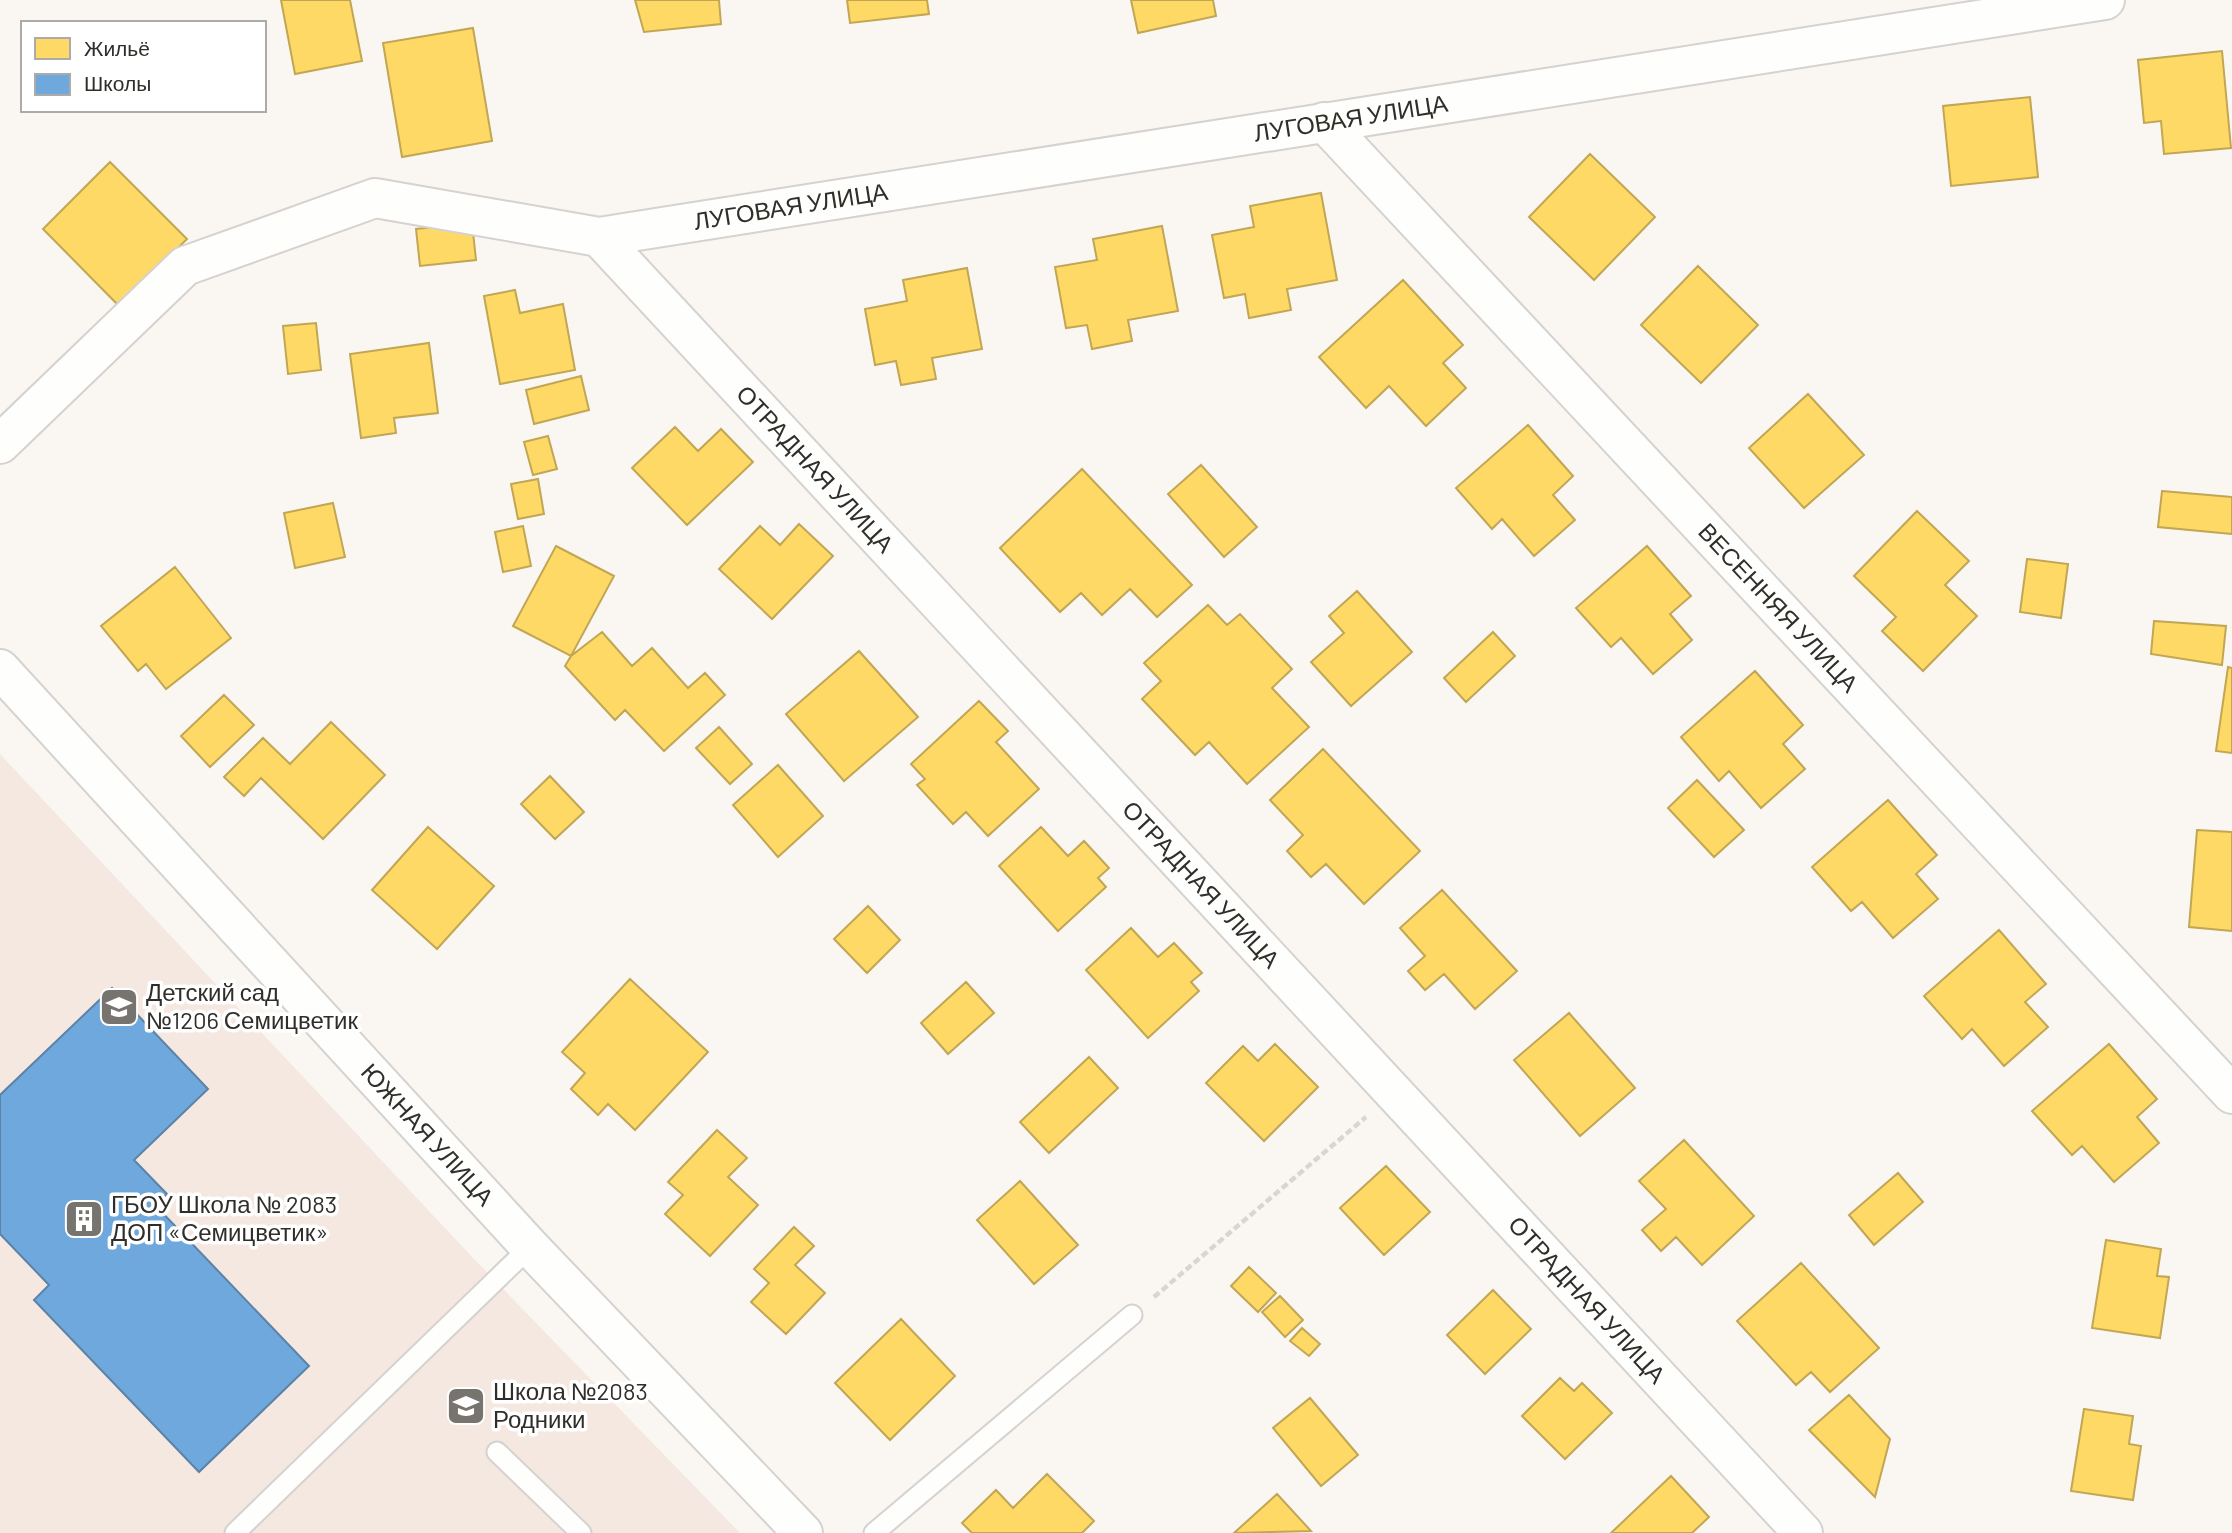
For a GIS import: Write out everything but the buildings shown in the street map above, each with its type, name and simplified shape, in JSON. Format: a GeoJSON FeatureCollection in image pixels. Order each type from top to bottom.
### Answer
{"type":"FeatureCollection","features":[{"type":"Feature","properties":{"kind":"street","name":"ЛУГОВАЯ УЛИЦА"},"geometry":{"type":"LineString","coordinates":[[0,444],[185,265],[375,198],[599,237],[2105,0]]}},
{"type":"Feature","properties":{"kind":"street","name":"ВЕСЕННЯЯ УЛИЦА"},"geometry":{"type":"LineString","coordinates":[[1324,122],[2232,1094]]}},
{"type":"Feature","properties":{"kind":"street","name":"ОТРАДНАЯ УЛИЦА"},"geometry":{"type":"LineString","coordinates":[[599,237],[1803,1533]]}},
{"type":"Feature","properties":{"kind":"street","name":"ЮЖНАЯ УЛИЦА"},"geometry":{"type":"LineString","coordinates":[[0,669],[530,1247],[803,1533]]}},
{"type":"Feature","properties":{"kind":"lane"},"geometry":{"type":"LineString","coordinates":[[235,1533],[530,1247]]}},
{"type":"Feature","properties":{"kind":"lane"},"geometry":{"type":"LineString","coordinates":[[874,1533],[1132,1315]]}},
{"type":"Feature","properties":{"kind":"lane"},"geometry":{"type":"LineString","coordinates":[[497,1452],[581,1533]]}},
{"type":"Feature","properties":{"kind":"path"},"geometry":{"type":"LineString","coordinates":[[1132,1315],[1394,1093]]}},
{"type":"Feature","properties":{"kind":"shaded area","name":"Детский сад №1206 Семицветик"},"geometry":{"type":"Polygon","coordinates":[[[0,754],[476,1261],[740,1533],[0,1533],[0,754]]]}},
{"type":"Feature","properties":{"kind":"place","name":"Детский сад №1206 Семицветик"},"geometry":{"type":"Point","coordinates":[119,1007]}},
{"type":"Feature","properties":{"kind":"place","name":"ГБОУ Школа № 2083 ДОП «Семицветик»"},"geometry":{"type":"Point","coordinates":[84,1219]}},
{"type":"Feature","properties":{"kind":"place","name":"Школа №2083 Родники"},"geometry":{"type":"Point","coordinates":[466,1406]}}]}
